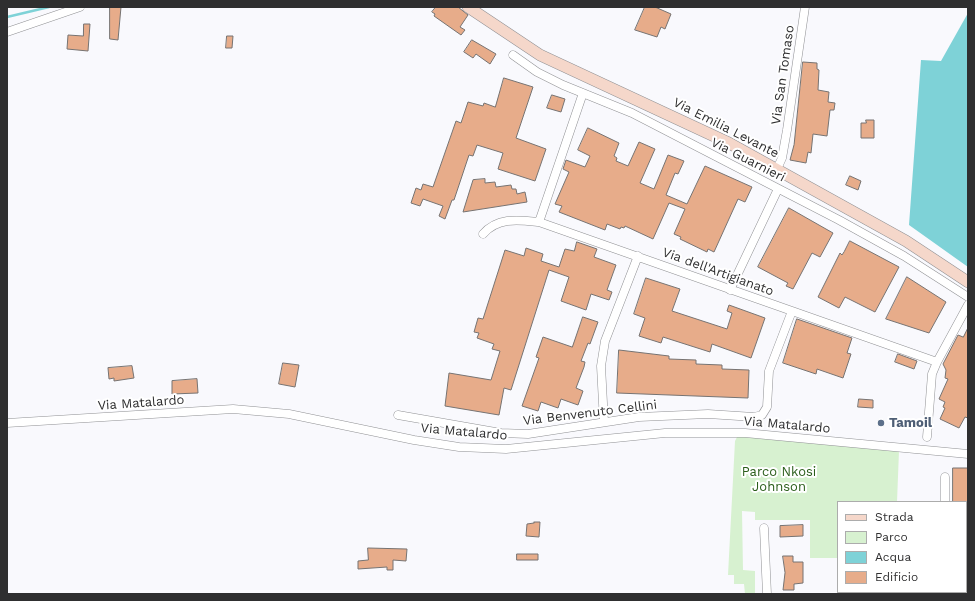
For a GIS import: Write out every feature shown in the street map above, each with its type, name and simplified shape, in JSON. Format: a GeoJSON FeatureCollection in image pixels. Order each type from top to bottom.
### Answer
{"type":"FeatureCollection","features":[{"type":"Feature","properties":{"kind":"main road","name":"Via Emilia Levante"},"geometry":{"type":"LineString","coordinates":[[468,7],[540,55],[729,143],[906,241],[968,282]]}},
{"type":"Feature","properties":{"kind":"street"},"geometry":{"type":"LineString","coordinates":[[7,32],[80,7]]}},
{"type":"Feature","properties":{"kind":"street","name":"Via San Tomaso"},"geometry":{"type":"LineString","coordinates":[[777,169],[782,158],[788,130],[805,7]]}},
{"type":"Feature","properties":{"kind":"street","name":"Via Guarnieri"},"geometry":{"type":"LineString","coordinates":[[513,55],[538,72],[583,93],[632,113],[839,220],[904,256],[968,296]]}},
{"type":"Feature","properties":{"kind":"street"},"geometry":{"type":"LineString","coordinates":[[539,222],[583,93]]}},
{"type":"Feature","properties":{"kind":"street"},"geometry":{"type":"LineString","coordinates":[[730,290],[778,189]]}},
{"type":"Feature","properties":{"kind":"street","name":"Via dell'Artigianato"},"geometry":{"type":"LineString","coordinates":[[483,234],[490,226],[511,220],[539,222],[937,362]]}},
{"type":"Feature","properties":{"kind":"street"},"geometry":{"type":"LineString","coordinates":[[604,422],[601,366],[605,341],[638,256]]}},
{"type":"Feature","properties":{"kind":"street"},"geometry":{"type":"LineString","coordinates":[[927,437],[932,374],[968,305]]}},
{"type":"Feature","properties":{"kind":"street","name":"Via Benvenuto Cellini"},"geometry":{"type":"LineString","coordinates":[[398,414],[501,434],[528,434],[639,417],[693,415],[754,417],[762,415],[767,407],[769,371],[792,311]]}},
{"type":"Feature","properties":{"kind":"street","name":"Via Matalardo"},"geometry":{"type":"LineString","coordinates":[[7,423],[233,410],[289,414],[414,440],[459,447],[506,449],[665,433],[745,433],[968,454]]}},
{"type":"Feature","properties":{"kind":"street"},"geometry":{"type":"LineString","coordinates":[[945,477],[945,501]]}},
{"type":"Feature","properties":{"kind":"street"},"geometry":{"type":"LineString","coordinates":[[764,528],[767,594]]}},
{"type":"Feature","properties":{"kind":"green space","name":"Parco Nkosi Johnson"},"geometry":{"type":"Polygon","coordinates":[[[738,435],[899,451],[897,501],[837,501],[837,558],[810,558],[810,520],[755,520],[755,512],[742,511],[743,570],[755,571],[755,594],[745,594],[744,584],[734,584],[734,575],[728,575],[735,441],[738,435]]]}},
{"type":"Feature","properties":{"kind":"water"},"geometry":{"type":"Polygon","coordinates":[[[968,13],[968,267],[909,225],[921,60],[941,61],[968,13]]]}},
{"type":"Feature","properties":{"kind":"building"},"geometry":{"type":"Polygon","coordinates":[[[110,7],[121,7],[118,40],[110,39],[110,7]]]}},
{"type":"Feature","properties":{"kind":"building"},"geometry":{"type":"Polygon","coordinates":[[[436,7],[458,7],[468,15],[460,27],[465,30],[461,35],[434,16],[435,14],[432,12],[436,7]]]}},
{"type":"Feature","properties":{"kind":"building"},"geometry":{"type":"Polygon","coordinates":[[[645,7],[655,7],[671,14],[665,29],[661,27],[657,37],[635,30],[645,7]]]}},
{"type":"Feature","properties":{"kind":"building"},"geometry":{"type":"Polygon","coordinates":[[[84,24],[90,24],[88,51],[67,49],[68,35],[83,36],[84,24]]]}},
{"type":"Feature","properties":{"kind":"building"},"geometry":{"type":"Polygon","coordinates":[[[227,36],[233,36],[232,48],[226,48],[227,36]]]}},
{"type":"Feature","properties":{"kind":"building"},"geometry":{"type":"Polygon","coordinates":[[[472,40],[496,54],[490,64],[476,54],[473,58],[464,52],[472,40]]]}},
{"type":"Feature","properties":{"kind":"building"},"geometry":{"type":"Polygon","coordinates":[[[803,62],[817,63],[817,69],[819,70],[818,90],[829,92],[828,102],[835,103],[834,110],[830,110],[827,136],[813,134],[811,153],[808,152],[806,163],[790,160],[794,145],[803,62]]]}},
{"type":"Feature","properties":{"kind":"building"},"geometry":{"type":"Polygon","coordinates":[[[504,78],[533,87],[516,138],[546,149],[535,181],[498,169],[503,153],[477,145],[473,156],[469,155],[454,200],[452,200],[445,219],[439,216],[443,206],[423,199],[420,206],[411,203],[416,188],[421,190],[423,184],[433,187],[456,121],[461,123],[468,102],[483,106],[484,103],[495,107],[504,78]]]}},
{"type":"Feature","properties":{"kind":"building"},"geometry":{"type":"Polygon","coordinates":[[[552,95],[565,99],[561,112],[547,108],[552,95]]]}},
{"type":"Feature","properties":{"kind":"building"},"geometry":{"type":"Polygon","coordinates":[[[866,120],[874,120],[874,138],[861,138],[861,123],[866,123],[866,120]]]}},
{"type":"Feature","properties":{"kind":"building"},"geometry":{"type":"Polygon","coordinates":[[[588,128],[619,143],[614,156],[617,158],[616,161],[628,166],[639,142],[655,149],[640,183],[654,189],[668,155],[684,161],[678,174],[675,173],[666,195],[687,204],[705,166],[752,187],[745,202],[738,199],[714,252],[708,249],[707,252],[680,239],[681,237],[674,234],[685,209],[669,203],[653,239],[625,226],[624,228],[621,227],[620,229],[607,224],[605,230],[559,212],[562,206],[555,204],[569,172],[563,169],[566,160],[585,167],[590,156],[578,150],[588,128]]]}},
{"type":"Feature","properties":{"kind":"building"},"geometry":{"type":"Polygon","coordinates":[[[850,176],[861,181],[858,190],[846,185],[850,176]]]}},
{"type":"Feature","properties":{"kind":"building"},"geometry":{"type":"Polygon","coordinates":[[[485,179],[485,183],[495,182],[496,187],[511,185],[512,189],[516,189],[517,194],[525,192],[527,202],[463,212],[473,180],[485,179]]]}},
{"type":"Feature","properties":{"kind":"building"},"geometry":{"type":"Polygon","coordinates":[[[789,208],[833,233],[820,257],[812,253],[793,289],[786,286],[788,283],[758,267],[789,208]]]}},
{"type":"Feature","properties":{"kind":"building"},"geometry":{"type":"Polygon","coordinates":[[[850,241],[899,267],[875,312],[845,297],[839,308],[818,297],[840,253],[842,255],[850,241]]]}},
{"type":"Feature","properties":{"kind":"building"},"geometry":{"type":"Polygon","coordinates":[[[577,242],[597,249],[594,257],[616,265],[607,290],[612,292],[609,300],[591,294],[586,310],[561,301],[569,277],[549,270],[511,390],[504,388],[499,415],[445,406],[449,373],[491,380],[500,351],[492,349],[494,344],[477,338],[479,333],[474,332],[478,318],[483,319],[505,250],[524,256],[526,248],[543,254],[541,261],[559,267],[565,249],[574,251],[577,242]]]}},
{"type":"Feature","properties":{"kind":"building"},"geometry":{"type":"Polygon","coordinates":[[[907,277],[946,302],[929,333],[886,319],[907,277]]]}},
{"type":"Feature","properties":{"kind":"building"},"geometry":{"type":"Polygon","coordinates":[[[646,278],[680,289],[672,311],[727,329],[732,313],[727,311],[729,305],[765,318],[751,358],[712,344],[710,352],[663,337],[661,343],[639,336],[645,318],[634,314],[646,278]]]}},
{"type":"Feature","properties":{"kind":"building"},"geometry":{"type":"Polygon","coordinates":[[[583,317],[598,322],[590,344],[588,343],[581,361],[585,362],[576,388],[583,391],[578,405],[561,399],[558,408],[541,402],[538,411],[522,406],[539,358],[536,357],[543,337],[572,347],[583,317]]]}},
{"type":"Feature","properties":{"kind":"building"},"geometry":{"type":"Polygon","coordinates":[[[797,319],[852,338],[847,353],[851,354],[843,378],[817,369],[816,374],[783,363],[797,319]]]}},
{"type":"Feature","properties":{"kind":"building"},"geometry":{"type":"Polygon","coordinates":[[[968,328],[968,418],[965,417],[959,428],[940,419],[945,408],[943,407],[945,402],[939,399],[948,379],[945,378],[946,370],[943,364],[958,335],[963,337],[968,328]]]}},
{"type":"Feature","properties":{"kind":"building"},"geometry":{"type":"Polygon","coordinates":[[[619,350],[669,356],[669,359],[696,360],[696,364],[722,365],[722,369],[749,370],[748,398],[617,393],[619,350]]]}},
{"type":"Feature","properties":{"kind":"building"},"geometry":{"type":"Polygon","coordinates":[[[898,354],[917,361],[914,369],[895,362],[898,354]]]}},
{"type":"Feature","properties":{"kind":"building"},"geometry":{"type":"Polygon","coordinates":[[[283,363],[299,365],[295,387],[279,384],[283,363]]]}},
{"type":"Feature","properties":{"kind":"building"},"geometry":{"type":"Polygon","coordinates":[[[132,366],[134,378],[114,381],[114,378],[109,379],[108,368],[132,366]]]}},
{"type":"Feature","properties":{"kind":"building"},"geometry":{"type":"Polygon","coordinates":[[[197,379],[198,393],[172,394],[172,381],[197,379]]]}},
{"type":"Feature","properties":{"kind":"building"},"geometry":{"type":"Polygon","coordinates":[[[859,399],[873,400],[873,408],[858,407],[859,399]]]}},
{"type":"Feature","properties":{"kind":"building"},"geometry":{"type":"Polygon","coordinates":[[[953,468],[968,468],[968,502],[953,501],[953,468]]]}},
{"type":"Feature","properties":{"kind":"building"},"geometry":{"type":"Polygon","coordinates":[[[540,522],[539,537],[526,536],[527,524],[540,522]]]}},
{"type":"Feature","properties":{"kind":"building"},"geometry":{"type":"Polygon","coordinates":[[[803,525],[803,536],[780,537],[780,526],[803,525]]]}},
{"type":"Feature","properties":{"kind":"building"},"geometry":{"type":"Polygon","coordinates":[[[368,548],[407,549],[406,561],[393,560],[393,570],[387,570],[387,567],[358,569],[358,561],[368,560],[368,548]]]}},
{"type":"Feature","properties":{"kind":"building"},"geometry":{"type":"Polygon","coordinates":[[[517,554],[538,554],[538,560],[517,560],[517,554]]]}},
{"type":"Feature","properties":{"kind":"building"},"geometry":{"type":"Polygon","coordinates":[[[783,556],[793,556],[793,562],[803,562],[803,583],[794,584],[794,590],[783,590],[785,573],[783,556]]]}},
{"type":"Feature","properties":{"kind":"waterway"},"geometry":{"type":"LineString","coordinates":[[7,17],[49,7]]}},
{"type":"Feature","properties":{"kind":"place","name":"Tamoil"},"geometry":{"type":"Point","coordinates":[881,423]}}]}
